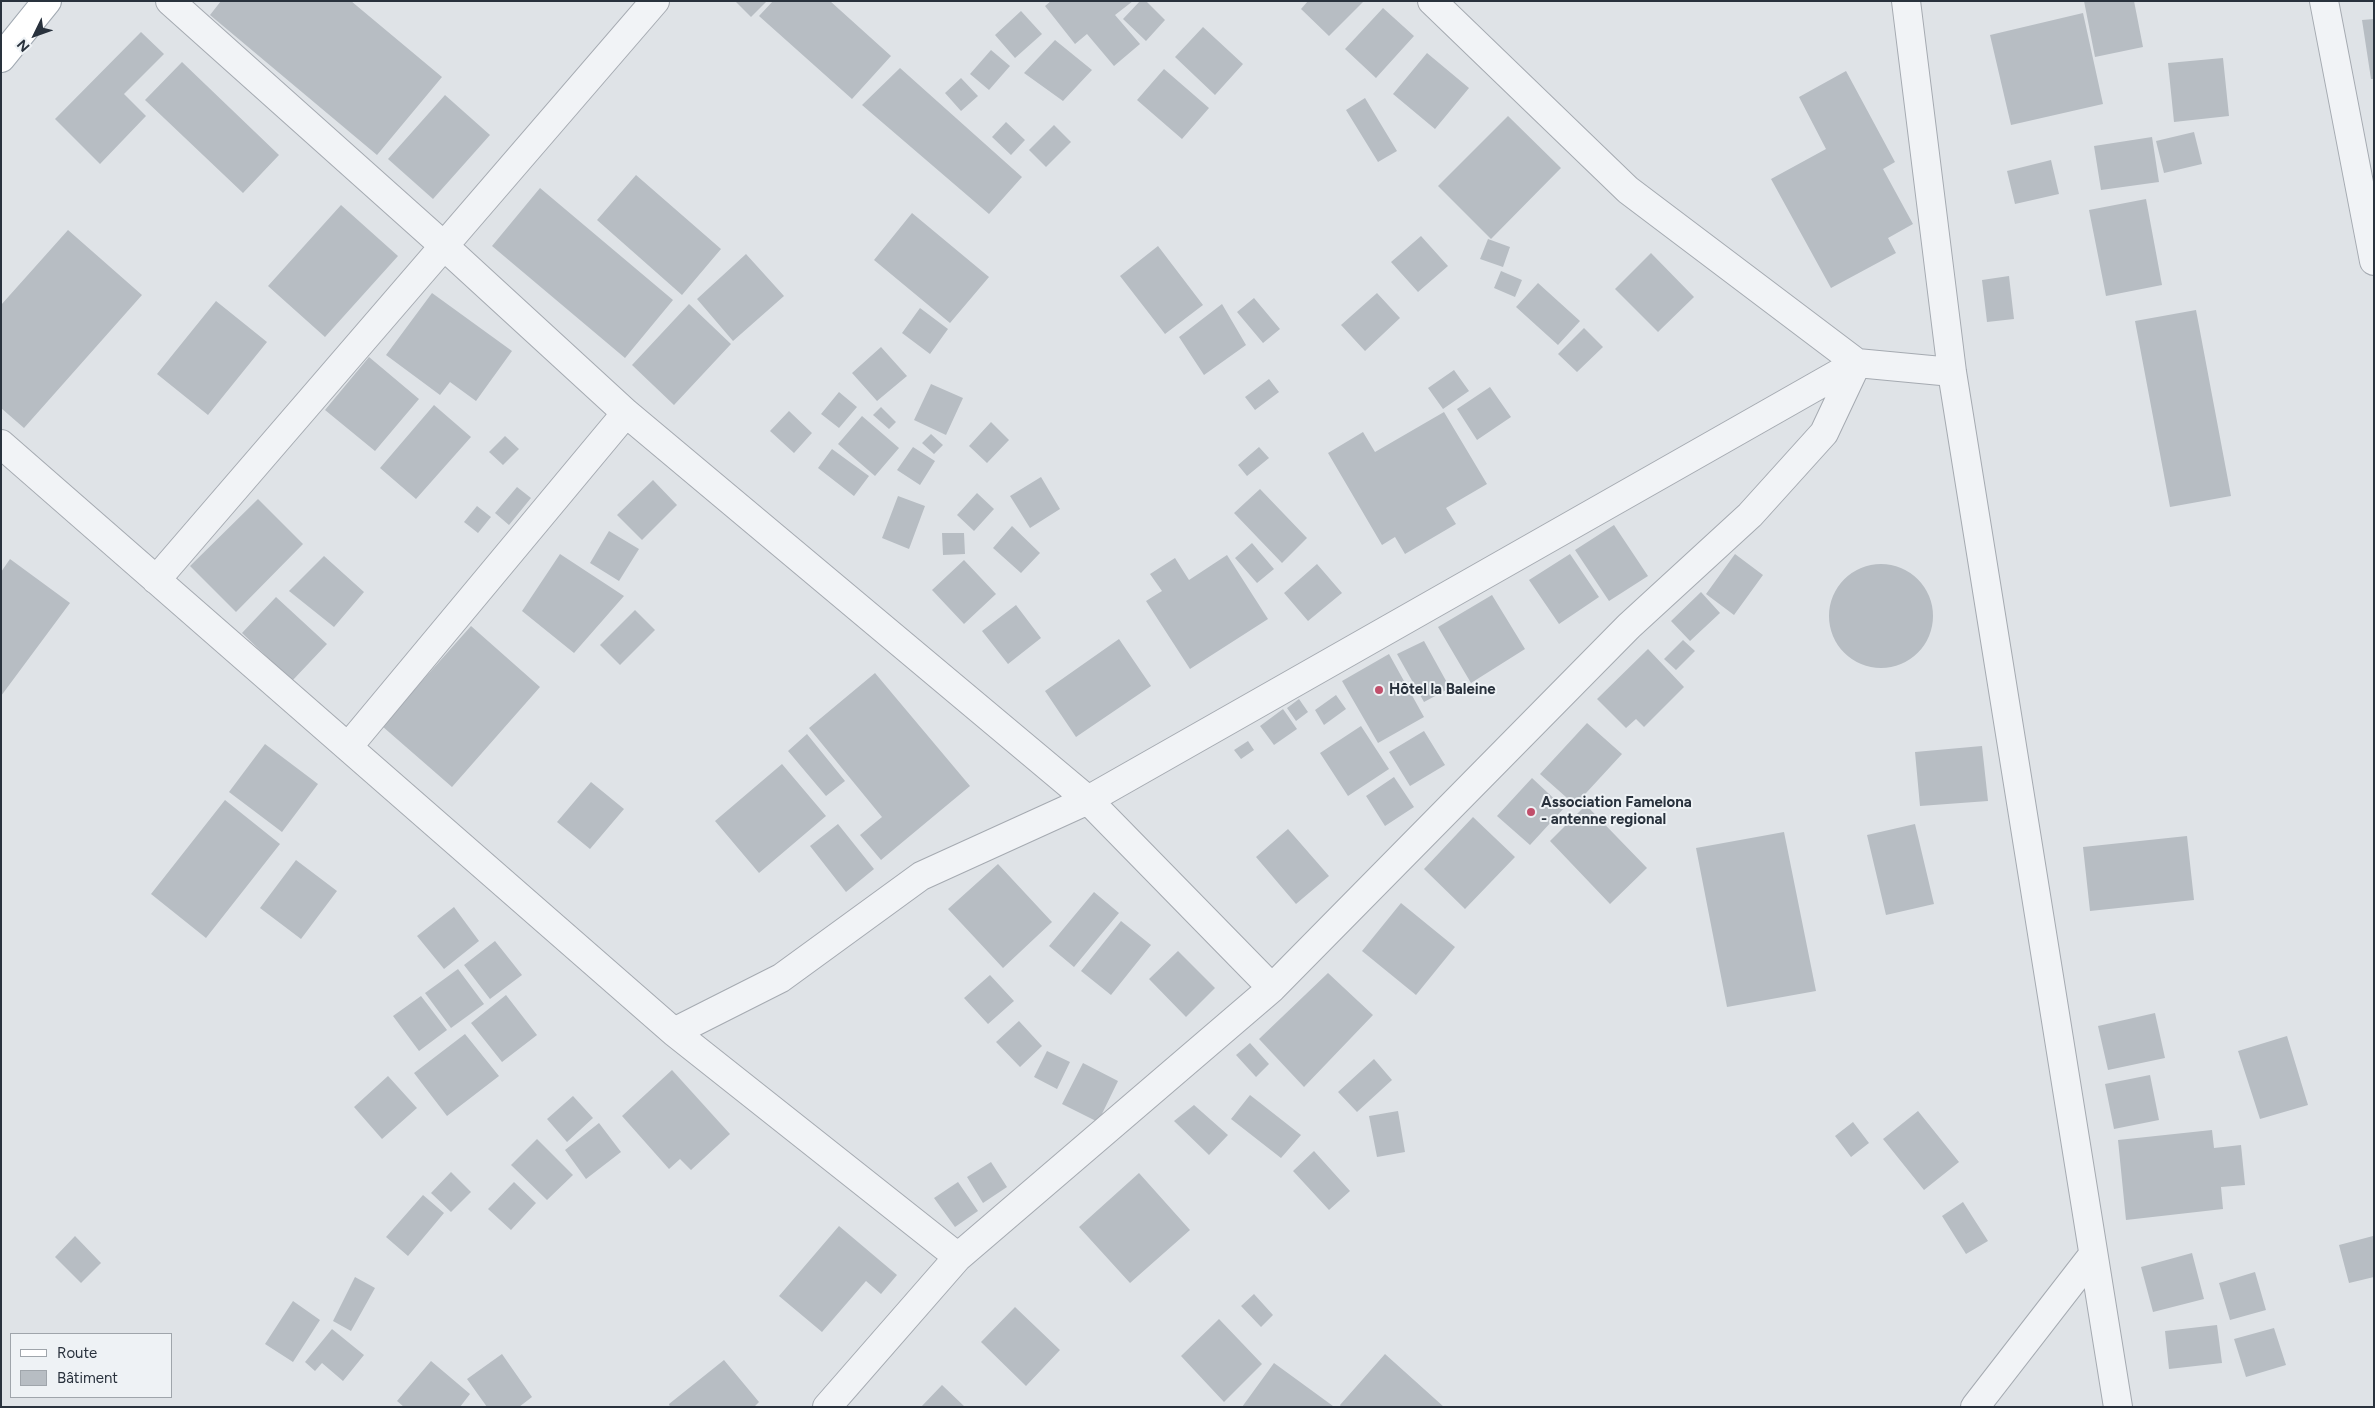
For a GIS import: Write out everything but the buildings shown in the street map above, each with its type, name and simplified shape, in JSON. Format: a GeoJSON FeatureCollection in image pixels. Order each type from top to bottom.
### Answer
{"type":"FeatureCollection","features":[{"type":"Feature","properties":{"kind":"main road"},"geometry":{"type":"LineString","coordinates":[[1,58],[47,1]]}},
{"type":"Feature","properties":{"kind":"street"},"geometry":{"type":"LineString","coordinates":[[170,1],[444,246],[626,413],[1088,800],[1272,988]]}},
{"type":"Feature","properties":{"kind":"street"},"geometry":{"type":"LineString","coordinates":[[156,580],[656,1]]}},
{"type":"Feature","properties":{"kind":"street"},"geometry":{"type":"LineString","coordinates":[[1432,1],[1628,190],[1857,362],[1952,372]]}},
{"type":"Feature","properties":{"kind":"street"},"geometry":{"type":"LineString","coordinates":[[1906,1],[1952,372],[2092,1256],[2118,1407]]}},
{"type":"Feature","properties":{"kind":"street"},"geometry":{"type":"LineString","coordinates":[[2324,1],[2374,261]]}},
{"type":"Feature","properties":{"kind":"street"},"geometry":{"type":"LineString","coordinates":[[674,1032],[781,978],[921,876],[1088,800],[1857,362]]}},
{"type":"Feature","properties":{"kind":"street"},"geometry":{"type":"LineString","coordinates":[[827,1407],[958,1257],[1272,988],[1629,626],[1750,515],[1824,433],[1857,362]]}},
{"type":"Feature","properties":{"kind":"street"},"geometry":{"type":"LineString","coordinates":[[348,747],[626,413]]}},
{"type":"Feature","properties":{"kind":"street"},"geometry":{"type":"LineString","coordinates":[[1,444],[674,1032],[958,1257]]}},
{"type":"Feature","properties":{"kind":"street"},"geometry":{"type":"LineString","coordinates":[[1975,1407],[2092,1256]]}},
{"type":"Feature","properties":{"kind":"place","name":"Hôtel la Baleine"},"geometry":{"type":"Point","coordinates":[1379,690]}},
{"type":"Feature","properties":{"kind":"place","name":"Association Famelona - antenne regional"},"geometry":{"type":"Point","coordinates":[1531,812]}}]}
